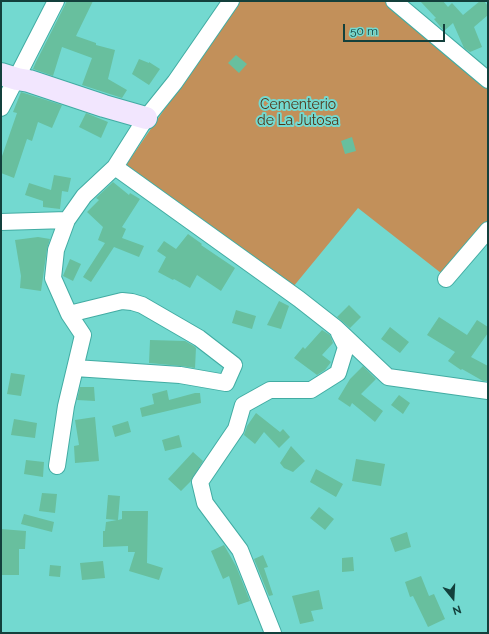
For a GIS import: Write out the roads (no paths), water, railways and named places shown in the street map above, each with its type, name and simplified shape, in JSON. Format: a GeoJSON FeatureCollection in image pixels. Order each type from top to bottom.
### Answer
{"type":"FeatureCollection","features":[{"type":"Feature","properties":{"kind":"street"},"geometry":{"type":"LineString","coordinates":[[1,108],[9,77],[56,1]]}},
{"type":"Feature","properties":{"kind":"street"},"geometry":{"type":"LineString","coordinates":[[57,466],[66,406],[83,335],[69,314],[53,278],[56,250],[67,220],[84,196],[115,166],[146,118],[175,82],[230,1]]}},
{"type":"Feature","properties":{"kind":"street"},"geometry":{"type":"LineString","coordinates":[[394,1],[488,80]]}},
{"type":"Feature","properties":{"kind":"street"},"geometry":{"type":"LineString","coordinates":[[9,77],[29,81],[104,106],[146,118]]}},
{"type":"Feature","properties":{"kind":"street"},"geometry":{"type":"LineString","coordinates":[[115,166],[299,299],[336,328],[388,377],[488,391]]}},
{"type":"Feature","properties":{"kind":"street"},"geometry":{"type":"LineString","coordinates":[[1,222],[67,220]]}},
{"type":"Feature","properties":{"kind":"street"},"geometry":{"type":"LineString","coordinates":[[446,279],[488,230]]}},
{"type":"Feature","properties":{"kind":"street"},"geometry":{"type":"LineString","coordinates":[[69,314],[122,301],[142,305],[199,338],[234,365],[226,383],[180,375],[75,368]]}},
{"type":"Feature","properties":{"kind":"street"},"geometry":{"type":"LineString","coordinates":[[273,633],[240,550],[205,503],[200,482],[236,428],[243,405],[270,390],[311,390],[338,373],[346,347],[336,328]]}},
{"type":"Feature","properties":{"kind":"park label","name":"Cementerio de La Jutosa"},"geometry":{"type":"Point","coordinates":[298,114]}}]}
